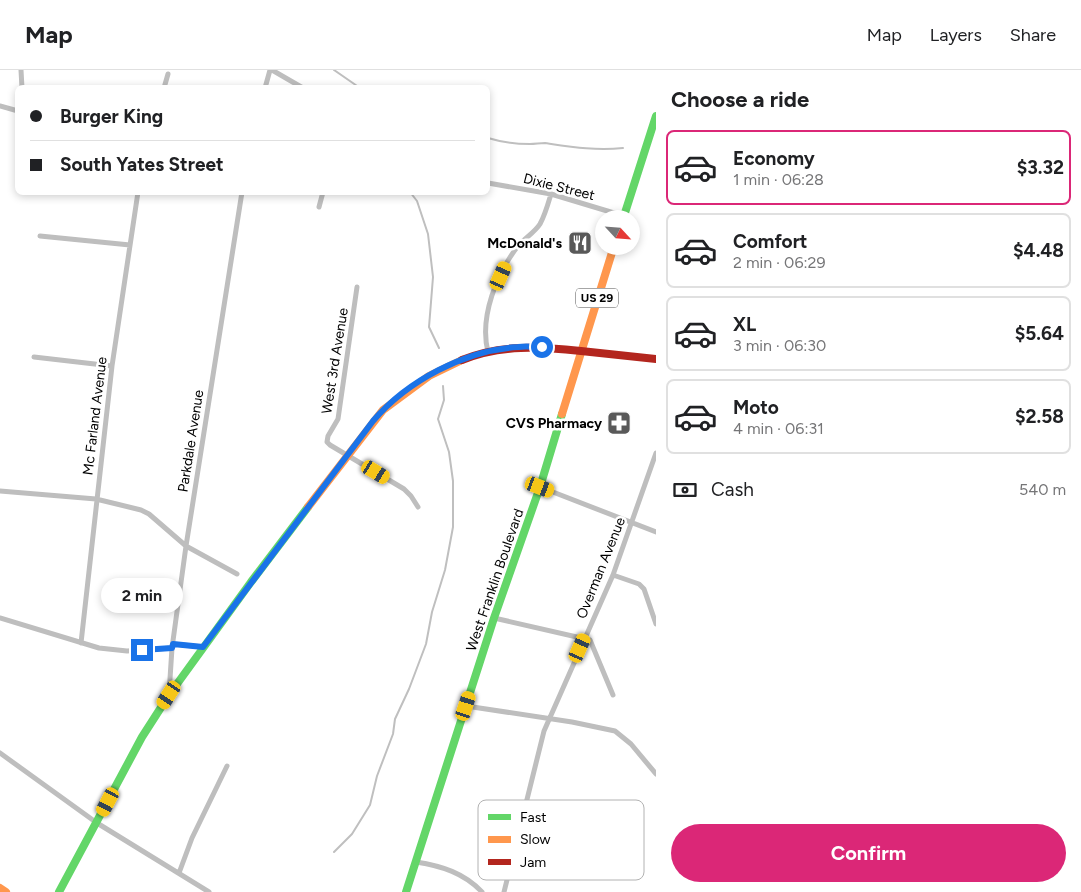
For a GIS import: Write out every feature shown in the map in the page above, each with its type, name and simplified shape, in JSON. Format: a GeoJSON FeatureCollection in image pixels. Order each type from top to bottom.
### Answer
{"type":"FeatureCollection","features":[{"type":"Feature","properties":{"kind":"main road"},"geometry":{"type":"LineString","coordinates":[[627,210],[654,128],[656,116]]}},
{"type":"Feature","properties":{"kind":"main road","name":"West Franklin Boulevard"},"geometry":{"type":"LineString","coordinates":[[406,892],[494,618],[540,487],[611,255]]}},
{"type":"Feature","properties":{"kind":"main road"},"geometry":{"type":"LineString","coordinates":[[60,892],[142,737],[169,695],[347,455],[383,410],[419,381],[450,365],[488,352],[518,347],[656,359]]}},
{"type":"Feature","properties":{"kind":"main road"},"geometry":{"type":"LineString","coordinates":[[0,888],[6,892]]}},
{"type":"Feature","properties":{"kind":"street"},"geometry":{"type":"LineString","coordinates":[[21,70],[22,85]]}},
{"type":"Feature","properties":{"kind":"street"},"geometry":{"type":"LineString","coordinates":[[266,85],[271,70],[298,85]]}},
{"type":"Feature","properties":{"kind":"street"},"geometry":{"type":"LineString","coordinates":[[165,85],[168,74]]}},
{"type":"Feature","properties":{"kind":"street"},"geometry":{"type":"LineString","coordinates":[[0,106],[15,110]]}},
{"type":"Feature","properties":{"kind":"street","name":"Dixie Street"},"geometry":{"type":"LineString","coordinates":[[490,183],[551,194],[600,210]]}},
{"type":"Feature","properties":{"kind":"street"},"geometry":{"type":"LineString","coordinates":[[488,352],[485,341],[487,312],[494,291],[510,257],[539,225],[551,194]]}},
{"type":"Feature","properties":{"kind":"street","name":"Mc Farland Avenue"},"geometry":{"type":"LineString","coordinates":[[81,643],[112,366],[138,195]]}},
{"type":"Feature","properties":{"kind":"street","name":"Parkdale Avenue"},"geometry":{"type":"LineString","coordinates":[[169,695],[172,646],[186,546],[242,195]]}},
{"type":"Feature","properties":{"kind":"street"},"geometry":{"type":"LineString","coordinates":[[319,207],[322,195]]}},
{"type":"Feature","properties":{"kind":"street"},"geometry":{"type":"LineString","coordinates":[[40,236],[130,245]]}},
{"type":"Feature","properties":{"kind":"street","name":"West 3rd Avenue"},"geometry":{"type":"LineString","coordinates":[[347,455],[330,445],[327,439],[338,419],[357,287]]}},
{"type":"Feature","properties":{"kind":"street"},"geometry":{"type":"LineString","coordinates":[[34,357],[112,366]]}},
{"type":"Feature","properties":{"kind":"street","name":"Overman Avenue"},"geometry":{"type":"LineString","coordinates":[[527,800],[549,718],[613,575],[656,453]]}},
{"type":"Feature","properties":{"kind":"street"},"geometry":{"type":"LineString","coordinates":[[347,455],[404,489],[418,507]]}},
{"type":"Feature","properties":{"kind":"street"},"geometry":{"type":"LineString","coordinates":[[540,487],[656,532]]}},
{"type":"Feature","properties":{"kind":"street"},"geometry":{"type":"LineString","coordinates":[[0,491],[96,499],[141,510],[149,514],[186,546],[237,574]]}},
{"type":"Feature","properties":{"kind":"street"},"geometry":{"type":"LineString","coordinates":[[613,575],[639,584],[644,589],[656,624]]}},
{"type":"Feature","properties":{"kind":"street"},"geometry":{"type":"LineString","coordinates":[[0,618],[81,643],[115,651],[172,646],[203,647]]}},
{"type":"Feature","properties":{"kind":"street"},"geometry":{"type":"LineString","coordinates":[[494,618],[584,637],[590,640],[613,694]]}},
{"type":"Feature","properties":{"kind":"street"},"geometry":{"type":"LineString","coordinates":[[466,706],[549,718],[615,731],[631,744],[656,774]]}},
{"type":"Feature","properties":{"kind":"street"},"geometry":{"type":"LineString","coordinates":[[0,752],[97,823],[209,892]]}},
{"type":"Feature","properties":{"kind":"street"},"geometry":{"type":"LineString","coordinates":[[179,873],[192,838],[227,766]]}},
{"type":"Feature","properties":{"kind":"street"},"geometry":{"type":"LineString","coordinates":[[416,862],[433,864],[462,875],[482,892]]}},
{"type":"Feature","properties":{"kind":"waterway"},"geometry":{"type":"LineString","coordinates":[[334,70],[356,85]]}},
{"type":"Feature","properties":{"kind":"waterway"},"geometry":{"type":"LineString","coordinates":[[490,139],[519,144],[545,143],[594,149],[623,148]]}},
{"type":"Feature","properties":{"kind":"waterway"},"geometry":{"type":"LineString","coordinates":[[412,195],[417,201],[428,234],[433,277],[429,327],[439,348]]}},
{"type":"Feature","properties":{"kind":"waterway"},"geometry":{"type":"LineString","coordinates":[[334,852],[352,834],[370,805],[377,776],[393,734],[395,719],[426,644],[432,612],[445,570],[453,527],[453,481],[449,452],[438,419],[444,400],[443,386]]}},
{"type":"Feature","properties":{"kind":"traffic: fast"},"geometry":{"type":"LineString","coordinates":[[626,210],[656,116]]}},
{"type":"Feature","properties":{"kind":"traffic: fast"},"geometry":{"type":"LineString","coordinates":[[406,892],[494,618],[540,487],[562,414]]}},
{"type":"Feature","properties":{"kind":"traffic: fast"},"geometry":{"type":"LineString","coordinates":[[59,892],[142,737],[169,695],[308,507]]}},
{"type":"Feature","properties":{"kind":"traffic: slow"},"geometry":{"type":"LineString","coordinates":[[562,414],[611,255]]}},
{"type":"Feature","properties":{"kind":"traffic: slow"},"geometry":{"type":"LineString","coordinates":[[308,507],[383,410],[429,376],[462,360]]}},
{"type":"Feature","properties":{"kind":"traffic: slow"},"geometry":{"type":"LineString","coordinates":[[0,888],[6,892]]}},
{"type":"Feature","properties":{"kind":"traffic: jam"},"geometry":{"type":"LineString","coordinates":[[462,360],[491,351],[506,349],[551,348],[581,351]]}},
{"type":"Feature","properties":{"kind":"traffic: jam"},"geometry":{"type":"LineString","coordinates":[[581,351],[656,359]]}},
{"type":"Feature","properties":{"kind":"place","name":"McDonald's"},"geometry":{"type":"Point","coordinates":[580,243]}},
{"type":"Feature","properties":{"kind":"place","name":"CVS Pharmacy"},"geometry":{"type":"Point","coordinates":[619,423]}},
{"type":"Feature","properties":{"kind":"route"},"geometry":{"type":"LineString","coordinates":[[142,650],[172,648],[173,644],[203,647],[373,421],[404,392],[419,381],[450,365],[488,352],[518,347],[542,347]]}}]}
